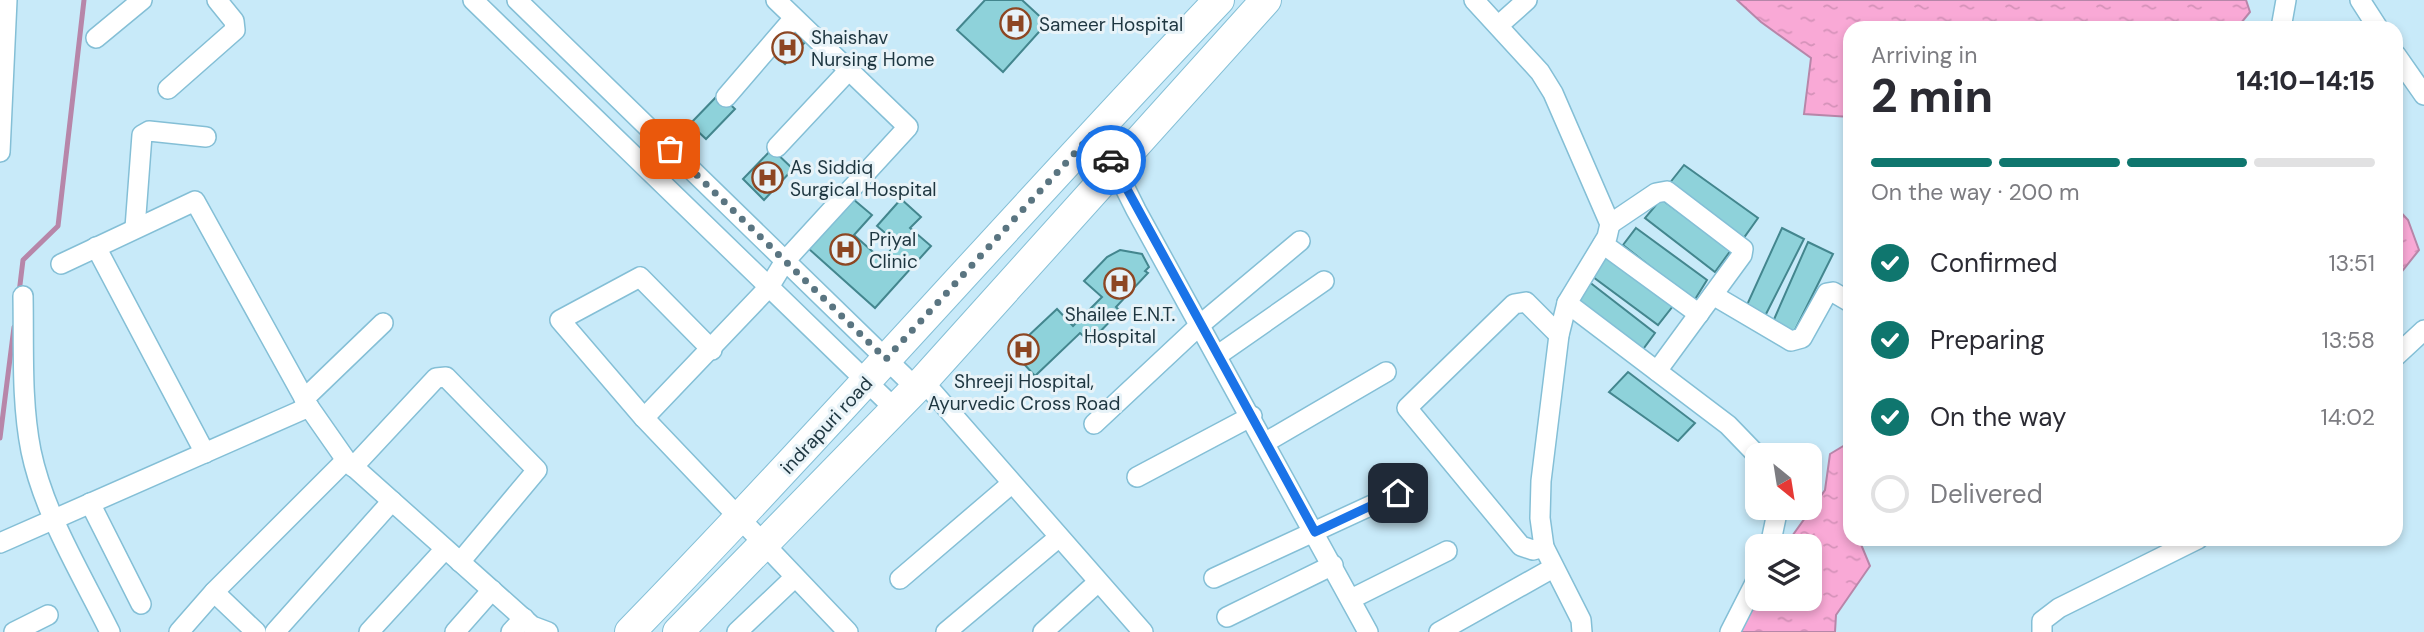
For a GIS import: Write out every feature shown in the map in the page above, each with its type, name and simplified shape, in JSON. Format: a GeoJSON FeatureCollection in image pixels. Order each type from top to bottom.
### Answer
{"type":"FeatureCollection","features":[{"type":"Feature","properties":{"kind":"main road","name":"indrapuri road"},"geometry":{"type":"LineString","coordinates":[[630,632],[740,519],[1096,130],[1219,0]]}},
{"type":"Feature","properties":{"kind":"main road","name":"indrapuri road"},"geometry":{"type":"LineString","coordinates":[[678,632],[920,385],[1266,0]]}},
{"type":"Feature","properties":{"kind":"street"},"geometry":{"type":"LineString","coordinates":[[0,152],[7,0]]}},
{"type":"Feature","properties":{"kind":"street"},"geometry":{"type":"LineString","coordinates":[[96,38],[142,0]]}},
{"type":"Feature","properties":{"kind":"street"},"geometry":{"type":"LineString","coordinates":[[168,89],[235,30],[234,21],[217,0]]}},
{"type":"Feature","properties":{"kind":"street"},"geometry":{"type":"LineString","coordinates":[[473,0],[895,409]]}},
{"type":"Feature","properties":{"kind":"street"},"geometry":{"type":"LineString","coordinates":[[517,0],[886,359],[920,385],[1143,632]]}},
{"type":"Feature","properties":{"kind":"street"},"geometry":{"type":"LineString","coordinates":[[644,418],[712,350],[769,287],[785,261],[908,127],[776,0]]}},
{"type":"Feature","properties":{"kind":"street"},"geometry":{"type":"LineString","coordinates":[[1474,0],[1528,56],[1553,93],[1610,224]]}},
{"type":"Feature","properties":{"kind":"street"},"geometry":{"type":"LineString","coordinates":[[1499,25],[1527,0]]}},
{"type":"Feature","properties":{"kind":"street"},"geometry":{"type":"LineString","coordinates":[[2282,21],[2286,0]]}},
{"type":"Feature","properties":{"kind":"street"},"geometry":{"type":"LineString","coordinates":[[2360,0],[2374,21]]}},
{"type":"Feature","properties":{"kind":"street"},"geometry":{"type":"LineString","coordinates":[[726,97],[794,18]]}},
{"type":"Feature","properties":{"kind":"street"},"geometry":{"type":"LineString","coordinates":[[2403,65],[2424,95]]}},
{"type":"Feature","properties":{"kind":"street"},"geometry":{"type":"LineString","coordinates":[[777,147],[849,71]]}},
{"type":"Feature","properties":{"kind":"street"},"geometry":{"type":"LineString","coordinates":[[1096,130],[1333,565],[1361,629]]}},
{"type":"Feature","properties":{"kind":"street"},"geometry":{"type":"LineString","coordinates":[[135,228],[142,135],[149,131],[206,137]]}},
{"type":"Feature","properties":{"kind":"street"},"geometry":{"type":"LineString","coordinates":[[1583,632],[1581,620],[1544,547],[1539,518],[1559,335],[1567,303],[1603,244],[1610,224],[1656,193],[1667,191],[1743,249],[1742,255],[1657,371]]}},
{"type":"Feature","properties":{"kind":"street"},"geometry":{"type":"LineString","coordinates":[[61,264],[191,201],[198,203],[306,403],[349,464],[492,590],[517,625],[532,626],[548,632]]}},
{"type":"Feature","properties":{"kind":"street"},"geometry":{"type":"LineString","coordinates":[[1094,424],[1201,324],[1300,241]]}},
{"type":"Feature","properties":{"kind":"street"},"geometry":{"type":"LineString","coordinates":[[1603,244],[1699,314]]}},
{"type":"Feature","properties":{"kind":"street"},"geometry":{"type":"LineString","coordinates":[[96,247],[205,453]]}},
{"type":"Feature","properties":{"kind":"street"},"geometry":{"type":"LineString","coordinates":[[712,350],[640,277],[562,317],[561,324],[644,418],[848,632]]}},
{"type":"Feature","properties":{"kind":"street"},"geometry":{"type":"LineString","coordinates":[[1218,355],[1324,281]]}},
{"type":"Feature","properties":{"kind":"street"},"geometry":{"type":"LineString","coordinates":[[1713,295],[1791,341],[1802,338],[1827,293],[1833,292],[1843,298]]}},
{"type":"Feature","properties":{"kind":"street"},"geometry":{"type":"LineString","coordinates":[[23,296],[27,425],[31,453],[55,519],[110,632]]}},
{"type":"Feature","properties":{"kind":"street"},"geometry":{"type":"LineString","coordinates":[[1544,547],[1533,551],[1521,546],[1407,408],[1514,304],[1526,302],[1559,335]]}},
{"type":"Feature","properties":{"kind":"street"},"geometry":{"type":"LineString","coordinates":[[1567,303],[1728,425],[1745,443]]}},
{"type":"Feature","properties":{"kind":"street"},"geometry":{"type":"LineString","coordinates":[[0,543],[205,453],[306,403],[383,323]]}},
{"type":"Feature","properties":{"kind":"street"},"geometry":{"type":"LineString","coordinates":[[2403,350],[2424,330]]}},
{"type":"Feature","properties":{"kind":"street"},"geometry":{"type":"LineString","coordinates":[[1266,442],[1386,372]]}},
{"type":"Feature","properties":{"kind":"street"},"geometry":{"type":"LineString","coordinates":[[179,632],[214,592],[436,378],[446,377],[537,470],[460,562]]}},
{"type":"Feature","properties":{"kind":"street"},"geometry":{"type":"LineString","coordinates":[[1137,477],[1252,416]]}},
{"type":"Feature","properties":{"kind":"street"},"geometry":{"type":"LineString","coordinates":[[900,579],[1011,484]]}},
{"type":"Feature","properties":{"kind":"street"},"geometry":{"type":"LineString","coordinates":[[1214,578],[1398,493]]}},
{"type":"Feature","properties":{"kind":"street"},"geometry":{"type":"LineString","coordinates":[[275,632],[392,502]]}},
{"type":"Feature","properties":{"kind":"street"},"geometry":{"type":"LineString","coordinates":[[90,503],[141,604]]}},
{"type":"Feature","properties":{"kind":"street"},"geometry":{"type":"LineString","coordinates":[[946,632],[1058,538]]}},
{"type":"Feature","properties":{"kind":"street"},"geometry":{"type":"LineString","coordinates":[[2042,632],[2042,621],[2059,608],[2184,546]]}},
{"type":"Feature","properties":{"kind":"street"},"geometry":{"type":"LineString","coordinates":[[369,632],[445,549]]}},
{"type":"Feature","properties":{"kind":"street"},"geometry":{"type":"LineString","coordinates":[[1350,599],[1447,551]]}},
{"type":"Feature","properties":{"kind":"street"},"geometry":{"type":"LineString","coordinates":[[1227,617],[1333,565]]}},
{"type":"Feature","properties":{"kind":"street"},"geometry":{"type":"LineString","coordinates":[[1439,632],[1553,568]]}},
{"type":"Feature","properties":{"kind":"street"},"geometry":{"type":"LineString","coordinates":[[737,632],[795,577]]}},
{"type":"Feature","properties":{"kind":"street"},"geometry":{"type":"LineString","coordinates":[[1043,632],[1097,583]]}},
{"type":"Feature","properties":{"kind":"street"},"geometry":{"type":"LineString","coordinates":[[455,632],[492,590]]}},
{"type":"Feature","properties":{"kind":"street"},"geometry":{"type":"LineString","coordinates":[[214,592],[256,632]]}},
{"type":"Feature","properties":{"kind":"street"},"geometry":{"type":"LineString","coordinates":[[1730,632],[1745,603]]}},
{"type":"Feature","properties":{"kind":"street"},"geometry":{"type":"LineString","coordinates":[[14,632],[48,615]]}},
{"type":"Feature","properties":{"kind":"water"},"geometry":{"type":"Polygon","coordinates":[[[1737,0],[2246,0],[2250,12],[2243,21],[1843,21],[1843,117],[1804,114],[1811,58],[1761,22],[1737,0]]]}},
{"type":"Feature","properties":{"kind":"water"},"geometry":{"type":"Polygon","coordinates":[[[2403,215],[2408,220],[2419,250],[2403,270],[2403,215]]]}},
{"type":"Feature","properties":{"kind":"water"},"geometry":{"type":"Polygon","coordinates":[[[1843,446],[1843,546],[1862,546],[1870,566],[1836,615],[1835,632],[1737,632],[1749,611],[1822,611],[1822,534],[1794,534],[1804,520],[1822,520],[1822,494],[1825,490],[1830,454],[1843,446]]]}},
{"type":"Feature","properties":{"kind":"building"},"geometry":{"type":"Polygon","coordinates":[[[985,0],[1022,0],[1047,23],[1003,72],[957,30],[985,0]]]}},
{"type":"Feature","properties":{"kind":"building"},"geometry":{"type":"Polygon","coordinates":[[[790,27],[806,41],[785,64],[769,50],[790,27]]]}},
{"type":"Feature","properties":{"kind":"building"},"geometry":{"type":"Polygon","coordinates":[[[719,94],[735,109],[706,139],[690,124],[719,94]]]}},
{"type":"Feature","properties":{"kind":"building"},"geometry":{"type":"Polygon","coordinates":[[[772,149],[793,169],[764,200],[743,179],[772,149]]]}},
{"type":"Feature","properties":{"kind":"building"},"geometry":{"type":"Polygon","coordinates":[[[1684,165],[1758,218],[1743,239],[1669,184],[1684,165]]]}},
{"type":"Feature","properties":{"kind":"building"},"geometry":{"type":"Polygon","coordinates":[[[853,199],[872,215],[854,235],[882,260],[897,243],[877,226],[901,199],[921,217],[910,228],[931,246],[875,308],[809,249],[853,199]]]}},
{"type":"Feature","properties":{"kind":"building"},"geometry":{"type":"Polygon","coordinates":[[[1661,199],[1731,250],[1715,272],[1645,218],[1661,199]]]}},
{"type":"Feature","properties":{"kind":"building"},"geometry":{"type":"Polygon","coordinates":[[[1636,228],[1707,280],[1694,301],[1623,245],[1636,228]]]}},
{"type":"Feature","properties":{"kind":"building"},"geometry":{"type":"Polygon","coordinates":[[[1782,228],[1804,239],[1764,318],[1746,307],[1782,228]]]}},
{"type":"Feature","properties":{"kind":"building"},"geometry":{"type":"Polygon","coordinates":[[[1808,242],[1833,254],[1794,332],[1772,324],[1808,242]]]}},
{"type":"Feature","properties":{"kind":"building"},"geometry":{"type":"Polygon","coordinates":[[[1120,250],[1142,254],[1149,267],[1145,271],[1148,273],[1116,307],[1120,311],[1090,342],[1080,333],[1035,376],[1012,351],[1057,309],[1073,326],[1102,297],[1084,281],[1107,257],[1120,250]]]}},
{"type":"Feature","properties":{"kind":"building"},"geometry":{"type":"Polygon","coordinates":[[[1604,251],[1673,306],[1658,325],[1589,274],[1604,251]]]}},
{"type":"Feature","properties":{"kind":"building"},"geometry":{"type":"Polygon","coordinates":[[[1588,281],[1655,333],[1641,352],[1573,300],[1588,281]]]}},
{"type":"Feature","properties":{"kind":"building"},"geometry":{"type":"Polygon","coordinates":[[[1628,372],[1695,423],[1678,441],[1609,392],[1628,372]]]}},
{"type":"Feature","properties":{"kind":"waterway"},"geometry":{"type":"LineString","coordinates":[[19,293],[23,260],[58,226],[84,0]]}},
{"type":"Feature","properties":{"kind":"waterway"},"geometry":{"type":"LineString","coordinates":[[0,438],[14,327]]}},
{"type":"Feature","properties":{"kind":"way so far"},"geometry":{"type":"LineString","coordinates":[[670,149],[886,359],[1096,130],[1111,160]]}},
{"type":"Feature","properties":{"kind":"place","name":"Sameer Hospital"},"geometry":{"type":"Point","coordinates":[1016,24]}},
{"type":"Feature","properties":{"kind":"place","name":"Shaishav Nursing Home"},"geometry":{"type":"Point","coordinates":[788,48]}},
{"type":"Feature","properties":{"kind":"place","name":"As Siddiq Surgical Hospital"},"geometry":{"type":"Point","coordinates":[767,178]}},
{"type":"Feature","properties":{"kind":"place","name":"Priyal Clinic"},"geometry":{"type":"Point","coordinates":[846,250]}},
{"type":"Feature","properties":{"kind":"place","name":"Shailee E.N.T. Hospital"},"geometry":{"type":"Point","coordinates":[1120,283]}},
{"type":"Feature","properties":{"kind":"place","name":"Shreeji Hospital, Ayurvedic Cross Road"},"geometry":{"type":"Point","coordinates":[1024,350]}},
{"type":"Feature","properties":{"kind":"route"},"geometry":{"type":"LineString","coordinates":[[1111,160],[1315,532],[1398,493]]}}]}
